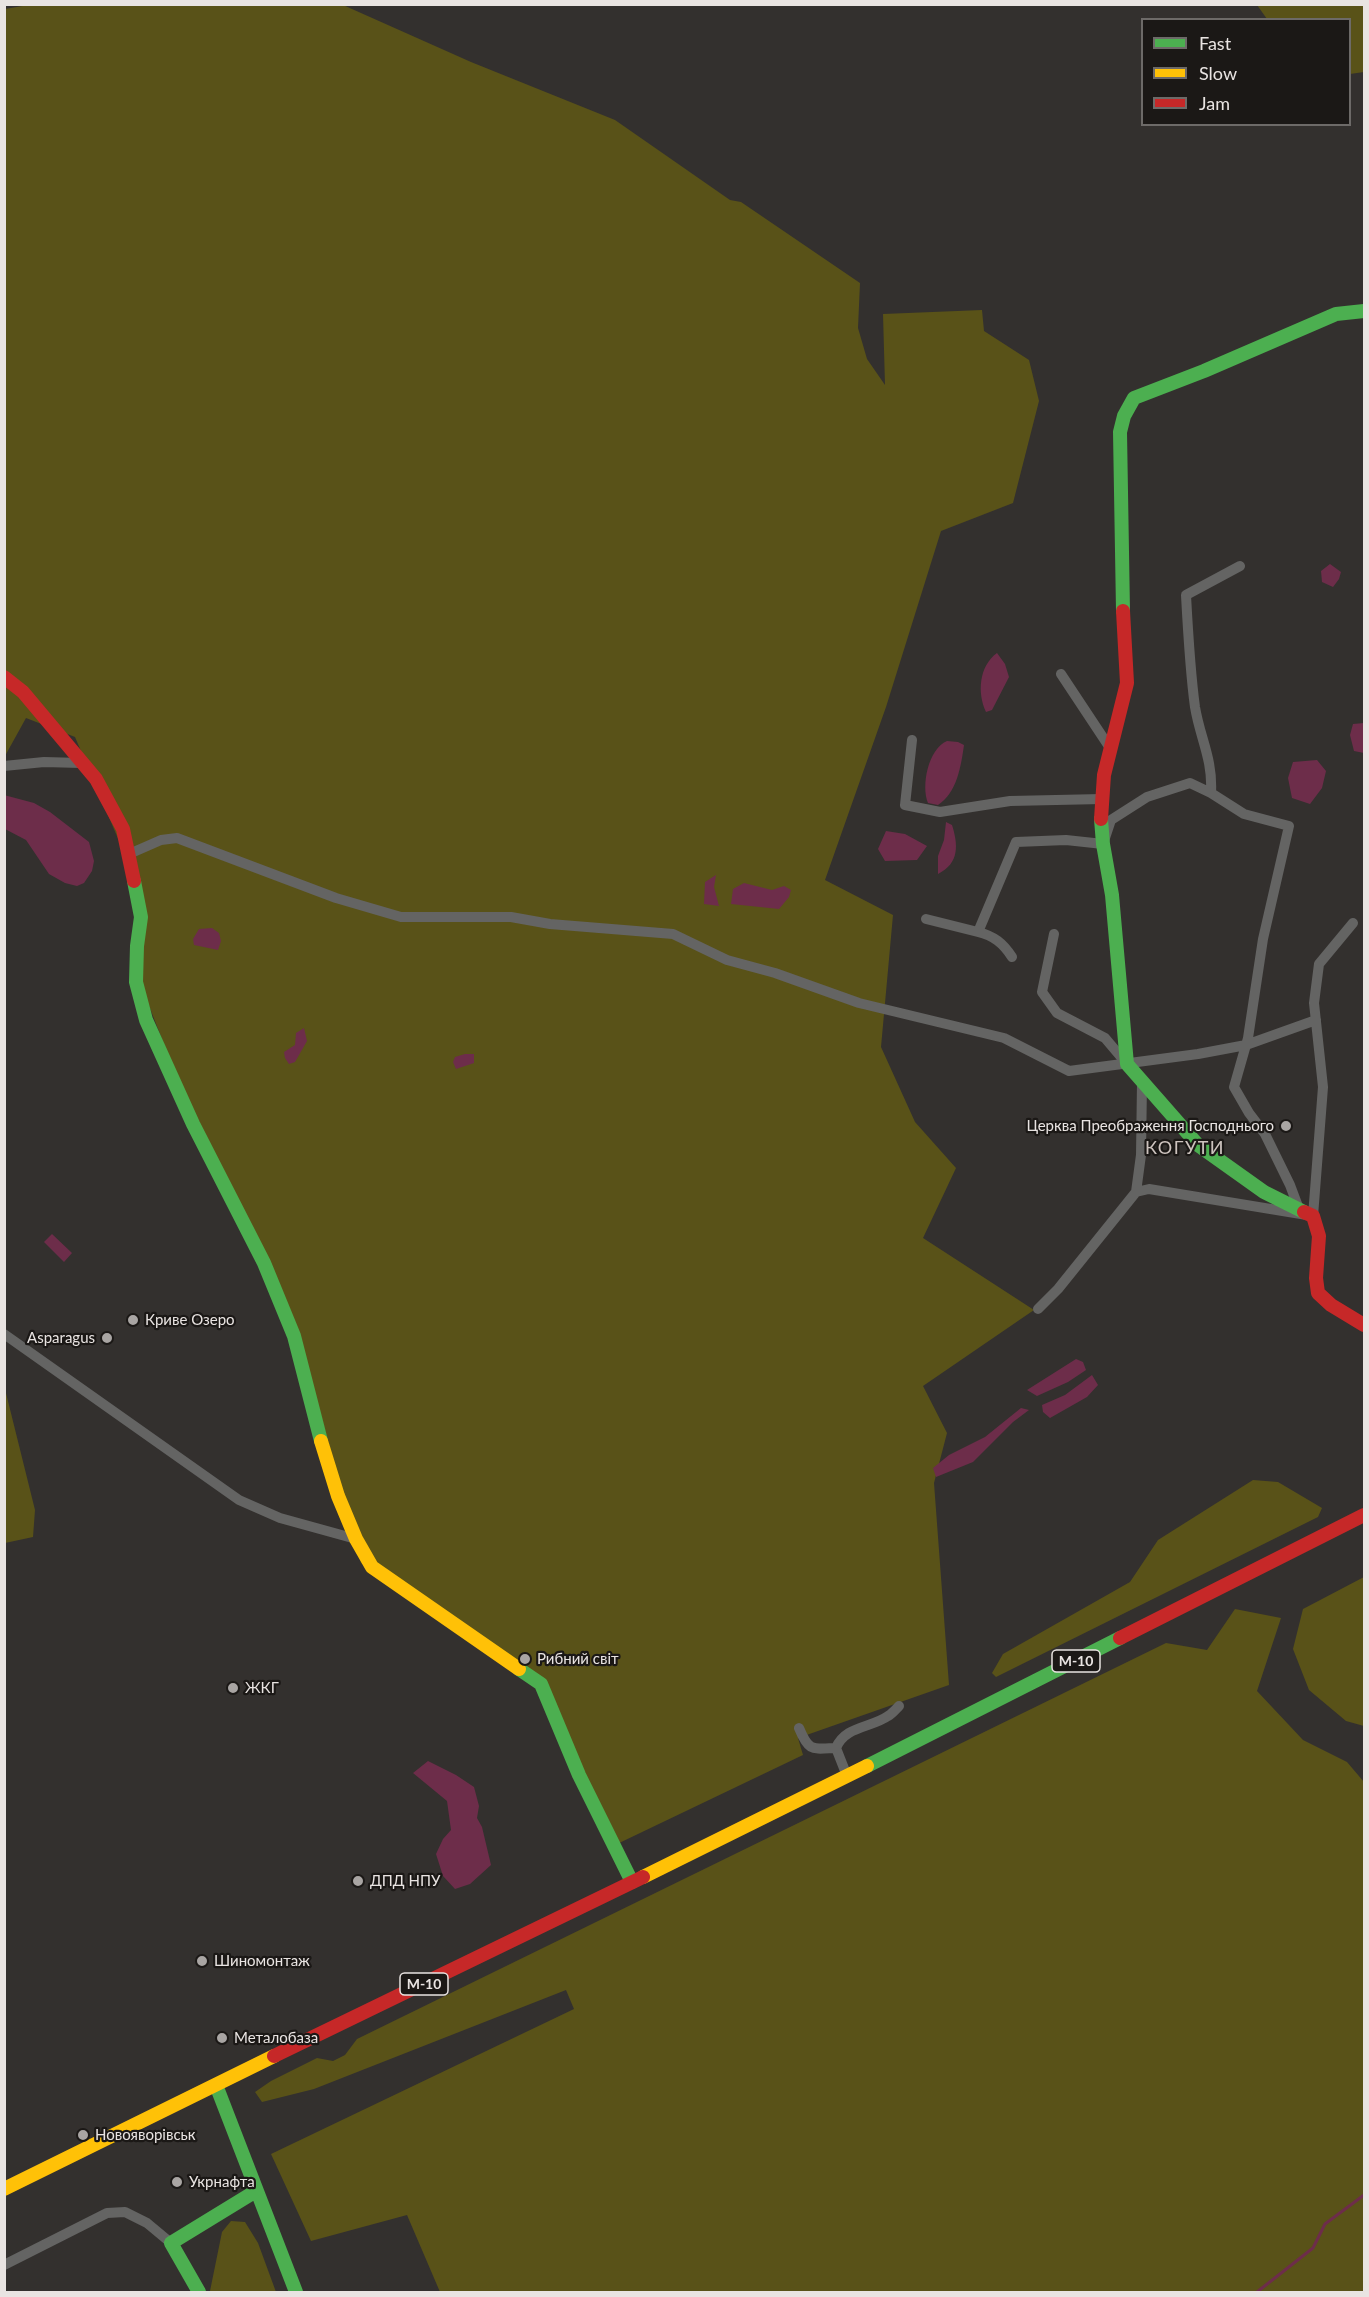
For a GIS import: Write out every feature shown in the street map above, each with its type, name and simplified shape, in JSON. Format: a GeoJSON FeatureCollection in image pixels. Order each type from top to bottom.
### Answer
{"type":"FeatureCollection","features":[{"type":"Feature","properties":{"kind":"main road"},"geometry":{"type":"LineString","coordinates":[[1365,311],[1336,314],[1204,371],[1134,398],[1124,416],[1120,432],[1120,460],[1122,583],[1127,683],[1104,775],[1102,799],[1103,844],[1112,895],[1127,1064],[1198,1145],[1264,1192],[1313,1216],[1318,1236],[1316,1278],[1318,1293],[1331,1305],[1365,1325]]}},
{"type":"Feature","properties":{"kind":"main road"},"geometry":{"type":"LineString","coordinates":[[4,676],[23,692],[96,779],[123,829],[141,917],[136,982],[146,1020],[193,1124],[264,1263],[290,1326],[338,1496],[356,1539],[372,1567],[541,1684],[579,1775],[632,1882]]}},
{"type":"Feature","properties":{"kind":"main road","name":"М-10"},"geometry":{"type":"LineString","coordinates":[[4,2189],[847,1776],[1365,1515]]}},
{"type":"Feature","properties":{"kind":"main road"},"geometry":{"type":"LineString","coordinates":[[216,2085],[296,2292]]}},
{"type":"Feature","properties":{"kind":"main road"},"geometry":{"type":"LineString","coordinates":[[199,2292],[171,2243],[256,2191]]}},
{"type":"Feature","properties":{"kind":"street"},"geometry":{"type":"LineString","coordinates":[[1211,793],[1212,772],[1196,708],[1186,595],[1240,566]]}},
{"type":"Feature","properties":{"kind":"street"},"geometry":{"type":"LineString","coordinates":[[1061,674],[1110,748]]}},
{"type":"Feature","properties":{"kind":"street"},"geometry":{"type":"LineString","coordinates":[[912,740],[905,805],[940,812],[1010,801],[1102,799]]}},
{"type":"Feature","properties":{"kind":"street"},"geometry":{"type":"LineString","coordinates":[[4,766],[44,762],[81,763]]}},
{"type":"Feature","properties":{"kind":"street"},"geometry":{"type":"LineString","coordinates":[[978,932],[1016,842],[1066,840],[1103,844],[1112,820],[1147,797],[1190,783],[1244,814],[1289,826],[1263,939],[1246,1045],[1234,1088],[1265,1134],[1299,1209]]}},
{"type":"Feature","properties":{"kind":"street"},"geometry":{"type":"LineString","coordinates":[[129,854],[161,840],[177,838],[336,898],[401,917],[511,917],[550,924],[673,934],[727,960],[775,973],[859,1003],[1004,1038],[1069,1071],[1246,1045],[1316,1020]]}},
{"type":"Feature","properties":{"kind":"street"},"geometry":{"type":"LineString","coordinates":[[926,919],[992,936],[1006,948],[1012,957]]}},
{"type":"Feature","properties":{"kind":"street"},"geometry":{"type":"LineString","coordinates":[[1136,1192],[1149,1189],[1313,1216],[1323,1088],[1314,1003],[1319,964],[1353,923]]}},
{"type":"Feature","properties":{"kind":"street"},"geometry":{"type":"LineString","coordinates":[[1054,934],[1042,992],[1057,1013],[1105,1038],[1127,1064]]}},
{"type":"Feature","properties":{"kind":"street"},"geometry":{"type":"LineString","coordinates":[[1038,1310],[1058,1289],[1136,1192],[1141,1155],[1142,1082]]}},
{"type":"Feature","properties":{"kind":"street"},"geometry":{"type":"LineString","coordinates":[[4,1334],[239,1500],[280,1518],[356,1539]]}},
{"type":"Feature","properties":{"kind":"street"},"geometry":{"type":"LineString","coordinates":[[847,1776],[836,1748],[840,1738],[866,1724],[887,1717],[899,1706]]}},
{"type":"Feature","properties":{"kind":"street"},"geometry":{"type":"LineString","coordinates":[[799,1728],[805,1743],[814,1749],[836,1748]]}},
{"type":"Feature","properties":{"kind":"street"},"geometry":{"type":"LineString","coordinates":[[4,2265],[107,2213],[125,2211],[147,2223],[171,2243]]}},
{"type":"Feature","properties":{"kind":"shaded area"},"geometry":{"type":"Polygon","coordinates":[[[34,4],[343,5],[471,62],[615,120],[730,200],[741,202],[860,283],[858,328],[867,359],[885,385],[883,314],[982,310],[984,331],[1029,360],[1039,401],[1013,503],[941,531],[886,707],[825,880],[893,915],[881,1047],[915,1122],[956,1168],[923,1238],[1034,1310],[923,1386],[947,1433],[934,1483],[949,1685],[798,1738],[803,1755],[615,1845],[537,1675],[361,1563],[313,1386],[171,1062],[144,993],[130,867],[75,737],[26,718],[5,756],[5,9],[34,4]]]}},
{"type":"Feature","properties":{"kind":"shaded area"},"geometry":{"type":"Polygon","coordinates":[[[1257,5],[1364,5],[1364,72],[1351,74],[1351,18],[1266,18],[1257,5]]]}},
{"type":"Feature","properties":{"kind":"shaded area"},"geometry":{"type":"Polygon","coordinates":[[[1330,564],[1341,572],[1333,587],[1322,582],[1321,571],[1330,564]]]}},
{"type":"Feature","properties":{"kind":"shaded area"},"geometry":{"type":"Polygon","coordinates":[[[997,653],[1005,664],[1009,677],[992,710],[986,712],[981,697],[981,680],[986,665],[997,653]]]}},
{"type":"Feature","properties":{"kind":"shaded area"},"geometry":{"type":"Polygon","coordinates":[[[1364,723],[1364,753],[1354,751],[1350,735],[1353,724],[1364,723]]]}},
{"type":"Feature","properties":{"kind":"shaded area"},"geometry":{"type":"Polygon","coordinates":[[[947,741],[964,745],[957,778],[950,794],[944,800],[938,805],[928,803],[925,787],[928,769],[935,752],[947,741]]]}},
{"type":"Feature","properties":{"kind":"shaded area"},"geometry":{"type":"Polygon","coordinates":[[[1317,760],[1326,771],[1322,788],[1310,804],[1292,798],[1288,778],[1293,762],[1317,760]]]}},
{"type":"Feature","properties":{"kind":"shaded area"},"geometry":{"type":"Polygon","coordinates":[[[4,795],[34,803],[50,812],[89,842],[94,861],[92,871],[84,883],[77,886],[65,883],[49,874],[26,840],[5,829],[4,795]]]}},
{"type":"Feature","properties":{"kind":"shaded area"},"geometry":{"type":"Polygon","coordinates":[[[946,822],[952,825],[956,846],[954,859],[945,870],[938,874],[938,856],[944,840],[946,822]]]}},
{"type":"Feature","properties":{"kind":"shaded area"},"geometry":{"type":"Polygon","coordinates":[[[886,831],[905,834],[927,846],[917,860],[885,861],[878,849],[886,831]]]}},
{"type":"Feature","properties":{"kind":"shaded area"},"geometry":{"type":"Polygon","coordinates":[[[716,875],[714,887],[719,906],[704,904],[705,882],[716,875]]]}},
{"type":"Feature","properties":{"kind":"shaded area"},"geometry":{"type":"Polygon","coordinates":[[[744,883],[772,890],[784,886],[791,890],[789,897],[779,909],[731,904],[733,889],[744,883]]]}},
{"type":"Feature","properties":{"kind":"shaded area"},"geometry":{"type":"Polygon","coordinates":[[[212,928],[219,933],[221,941],[218,950],[194,945],[193,939],[199,929],[212,928]]]}},
{"type":"Feature","properties":{"kind":"shaded area"},"geometry":{"type":"Polygon","coordinates":[[[304,1028],[307,1041],[295,1062],[289,1064],[284,1052],[295,1045],[296,1033],[304,1028]]]}},
{"type":"Feature","properties":{"kind":"shaded area"},"geometry":{"type":"Polygon","coordinates":[[[474,1054],[474,1063],[456,1069],[453,1062],[455,1057],[474,1054]]]}},
{"type":"Feature","properties":{"kind":"shaded area"},"geometry":{"type":"Polygon","coordinates":[[[52,1234],[72,1253],[64,1262],[44,1242],[52,1234]]]}},
{"type":"Feature","properties":{"kind":"shaded area"},"geometry":{"type":"Polygon","coordinates":[[[1076,1359],[1083,1362],[1086,1370],[1068,1382],[1037,1396],[1027,1390],[1076,1359]]]}},
{"type":"Feature","properties":{"kind":"shaded area"},"geometry":{"type":"Polygon","coordinates":[[[1092,1375],[1098,1385],[1087,1397],[1050,1418],[1043,1412],[1042,1405],[1065,1395],[1092,1375]]]}},
{"type":"Feature","properties":{"kind":"shaded area"},"geometry":{"type":"Polygon","coordinates":[[[4,1385],[35,1510],[33,1537],[5,1543],[4,1385]]]}},
{"type":"Feature","properties":{"kind":"shaded area"},"geometry":{"type":"Polygon","coordinates":[[[1021,1408],[1029,1410],[1013,1422],[973,1462],[936,1477],[933,1468],[949,1455],[985,1437],[1021,1408]]]}},
{"type":"Feature","properties":{"kind":"shaded area"},"geometry":{"type":"Polygon","coordinates":[[[1253,1480],[1278,1482],[1322,1508],[1318,1517],[996,1677],[992,1673],[1003,1654],[1130,1582],[1158,1540],[1253,1480]]]}},
{"type":"Feature","properties":{"kind":"shaded area"},"geometry":{"type":"Polygon","coordinates":[[[1364,1577],[1364,1726],[1346,1721],[1309,1690],[1293,1649],[1303,1609],[1364,1577]]]}},
{"type":"Feature","properties":{"kind":"shaded area"},"geometry":{"type":"Polygon","coordinates":[[[1235,1609],[1281,1618],[1257,1691],[1303,1740],[1347,1762],[1364,1782],[1364,2292],[440,2292],[407,2215],[311,2241],[271,2154],[574,2009],[566,1990],[314,2089],[262,2102],[255,2092],[271,2081],[317,2058],[333,2061],[345,2055],[357,2039],[1166,1643],[1207,1650],[1235,1609]]]}},
{"type":"Feature","properties":{"kind":"shaded area"},"geometry":{"type":"Polygon","coordinates":[[[428,1761],[474,1787],[479,1806],[477,1818],[482,1827],[491,1865],[470,1884],[455,1889],[443,1876],[436,1854],[443,1839],[451,1830],[447,1801],[413,1773],[428,1761]]]}},
{"type":"Feature","properties":{"kind":"shaded area"},"geometry":{"type":"Polygon","coordinates":[[[231,2221],[245,2222],[258,2243],[276,2292],[210,2291],[222,2232],[231,2221]]]}},
{"type":"Feature","properties":{"kind":"waterway"},"geometry":{"type":"LineString","coordinates":[[1257,2292],[1313,2248],[1325,2224],[1364,2195]]}},
{"type":"Feature","properties":{"kind":"traffic: fast"},"geometry":{"type":"LineString","coordinates":[[1123,611],[1120,432],[1124,416],[1134,398],[1204,371],[1336,314],[1364,311]]}},
{"type":"Feature","properties":{"kind":"traffic: fast"},"geometry":{"type":"LineString","coordinates":[[1101,819],[1112,895],[1127,1064],[1198,1145],[1264,1192],[1304,1212]]}},
{"type":"Feature","properties":{"kind":"traffic: fast"},"geometry":{"type":"LineString","coordinates":[[134,881],[141,917],[136,982],[146,1020],[193,1124],[264,1263],[294,1336],[321,1441]]}},
{"type":"Feature","properties":{"kind":"traffic: fast"},"geometry":{"type":"LineString","coordinates":[[867,1766],[1120,1638]]}},
{"type":"Feature","properties":{"kind":"traffic: fast"},"geometry":{"type":"LineString","coordinates":[[519,1669],[541,1684],[579,1775],[632,1882]]}},
{"type":"Feature","properties":{"kind":"traffic: fast"},"geometry":{"type":"LineString","coordinates":[[216,2085],[296,2292]]}},
{"type":"Feature","properties":{"kind":"traffic: fast"},"geometry":{"type":"LineString","coordinates":[[199,2292],[171,2243],[256,2191]]}},
{"type":"Feature","properties":{"kind":"traffic: slow"},"geometry":{"type":"LineString","coordinates":[[321,1441],[338,1496],[356,1539],[372,1567],[519,1669]]}},
{"type":"Feature","properties":{"kind":"traffic: slow"},"geometry":{"type":"LineString","coordinates":[[643,1877],[867,1766]]}},
{"type":"Feature","properties":{"kind":"traffic: slow"},"geometry":{"type":"LineString","coordinates":[[4,2189],[274,2056]]}},
{"type":"Feature","properties":{"kind":"traffic: jam"},"geometry":{"type":"LineString","coordinates":[[1101,819],[1104,775],[1127,683],[1123,611]]}},
{"type":"Feature","properties":{"kind":"traffic: jam"},"geometry":{"type":"LineString","coordinates":[[4,677],[23,692],[96,779],[123,829],[134,881]]}},
{"type":"Feature","properties":{"kind":"traffic: jam"},"geometry":{"type":"LineString","coordinates":[[1304,1212],[1313,1216],[1319,1236],[1316,1278],[1318,1293],[1331,1305],[1364,1325]]}},
{"type":"Feature","properties":{"kind":"traffic: jam"},"geometry":{"type":"LineString","coordinates":[[1120,1638],[1364,1515]]}},
{"type":"Feature","properties":{"kind":"traffic: jam"},"geometry":{"type":"LineString","coordinates":[[274,2056],[643,1877]]}},
{"type":"Feature","properties":{"kind":"place","name":"Церква Преображення Господнього"},"geometry":{"type":"Point","coordinates":[1286,1126]}},
{"type":"Feature","properties":{"kind":"place","name":"Криве Озеро"},"geometry":{"type":"Point","coordinates":[133,1320]}},
{"type":"Feature","properties":{"kind":"place","name":"Asparagus"},"geometry":{"type":"Point","coordinates":[107,1338]}},
{"type":"Feature","properties":{"kind":"place","name":"Рибний світ"},"geometry":{"type":"Point","coordinates":[525,1659]}},
{"type":"Feature","properties":{"kind":"place","name":"ЖКГ"},"geometry":{"type":"Point","coordinates":[233,1688]}},
{"type":"Feature","properties":{"kind":"place","name":"ДПД НПУ"},"geometry":{"type":"Point","coordinates":[358,1881]}},
{"type":"Feature","properties":{"kind":"place","name":"Шиномонтаж"},"geometry":{"type":"Point","coordinates":[202,1961]}},
{"type":"Feature","properties":{"kind":"place","name":"Металобаза"},"geometry":{"type":"Point","coordinates":[222,2038]}},
{"type":"Feature","properties":{"kind":"place","name":"Новояворівськ"},"geometry":{"type":"Point","coordinates":[83,2135]}},
{"type":"Feature","properties":{"kind":"place","name":"Укрнафта"},"geometry":{"type":"Point","coordinates":[177,2182]}},
{"type":"Feature","properties":{"kind":"district","name":"КОГУТИ"},"geometry":{"type":"Point","coordinates":[1185,1148]}}]}
